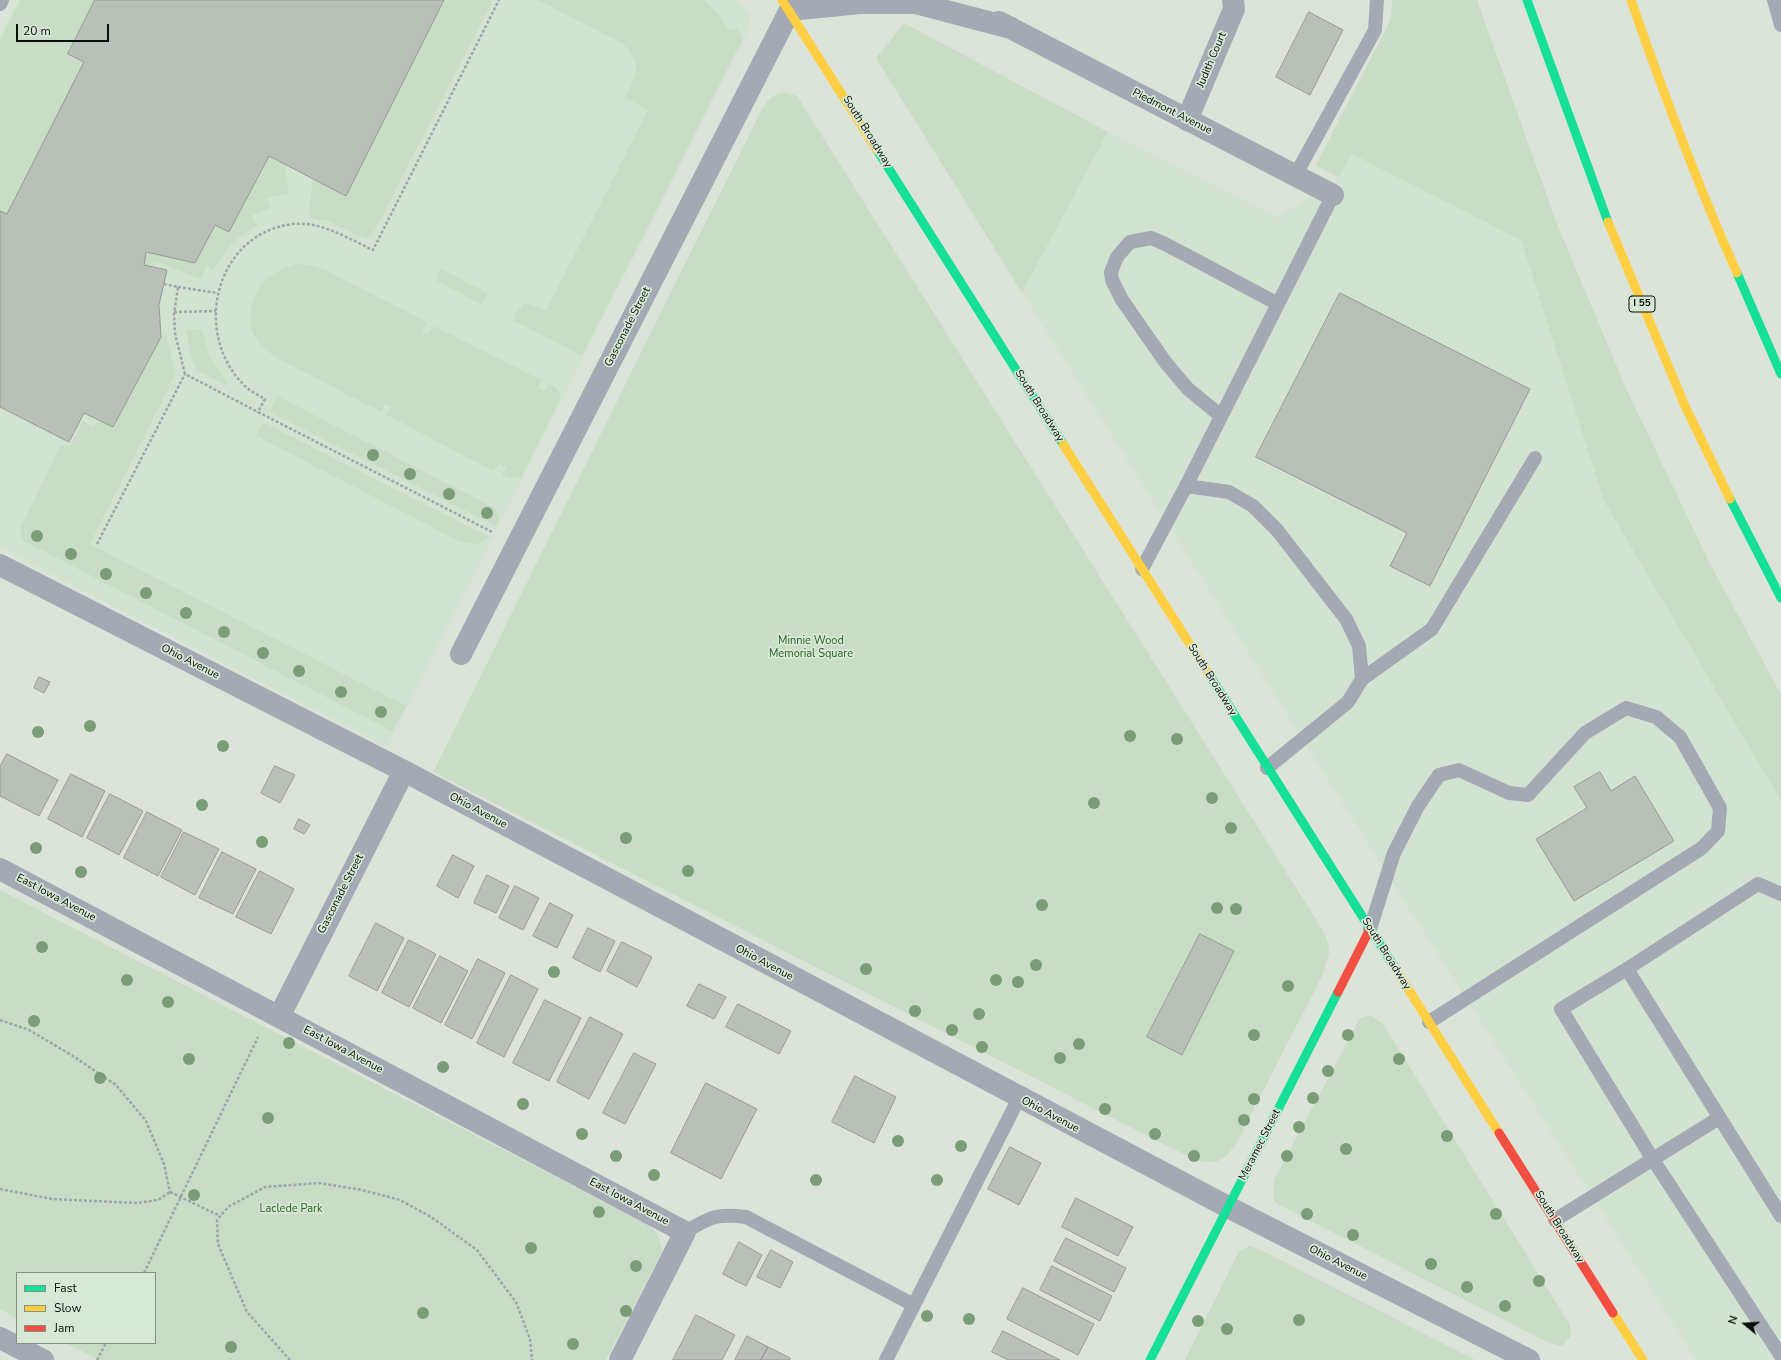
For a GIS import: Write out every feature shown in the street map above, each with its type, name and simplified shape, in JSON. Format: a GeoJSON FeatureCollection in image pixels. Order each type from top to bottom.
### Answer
{"type":"FeatureCollection","features":[{"type":"Feature","properties":{"kind":"main road","name":"I 55"},"geometry":{"type":"LineString","coordinates":[[1526,0],[1608,222],[1673,379],[1747,533],[1781,598]]}},
{"type":"Feature","properties":{"kind":"main road"},"geometry":{"type":"LineString","coordinates":[[1631,0],[1658,77],[1719,233],[1781,374]]}},
{"type":"Feature","properties":{"kind":"main road","name":"South Broadway"},"geometry":{"type":"LineString","coordinates":[[789,3],[1267,768],[1643,1360]]}},
{"type":"Feature","properties":{"kind":"main road","name":"Meramec Street"},"geometry":{"type":"LineString","coordinates":[[1150,1360],[1370,929]]}},
{"type":"Feature","properties":{"kind":"street","name":"Piedmont Avenue"},"geometry":{"type":"LineString","coordinates":[[956,0],[1333,195]]}},
{"type":"Feature","properties":{"kind":"street","name":"Judith Court"},"geometry":{"type":"LineString","coordinates":[[1187,120],[1234,9],[1233,0]]}},
{"type":"Feature","properties":{"kind":"street","name":"Piedmont Avenue"},"geometry":{"type":"LineString","coordinates":[[789,3],[916,2],[1011,28]]}},
{"type":"Feature","properties":{"kind":"street","name":"Gasconade Street"},"geometry":{"type":"LineString","coordinates":[[461,654],[789,3]]}},
{"type":"Feature","properties":{"kind":"street","name":"Ohio Avenue"},"geometry":{"type":"LineString","coordinates":[[0,565],[404,771],[1228,1208],[1529,1360]]}},
{"type":"Feature","properties":{"kind":"street","name":"Gasconade Street"},"geometry":{"type":"LineString","coordinates":[[279,1016],[404,771]]}},
{"type":"Feature","properties":{"kind":"street","name":"East Iowa Avenue"},"geometry":{"type":"LineString","coordinates":[[0,868],[685,1232]]}},
{"type":"Feature","properties":{"kind":"street"},"geometry":{"type":"LineString","coordinates":[[620,1360],[685,1232]]}},
{"type":"Feature","properties":{"kind":"street"},"geometry":{"type":"LineString","coordinates":[[0,1338],[43,1360]]}},
{"type":"Feature","properties":{"kind":"lane"},"geometry":{"type":"LineString","coordinates":[[0,4],[2,0]]}},
{"type":"Feature","properties":{"kind":"lane"},"geometry":{"type":"LineString","coordinates":[[1295,176],[1375,30],[1377,0]]}},
{"type":"Feature","properties":{"kind":"lane"},"geometry":{"type":"LineString","coordinates":[[1774,0],[1781,25]]}},
{"type":"Feature","properties":{"kind":"lane"},"geometry":{"type":"LineString","coordinates":[[1142,569],[1186,486],[1333,195]]}},
{"type":"Feature","properties":{"kind":"lane"},"geometry":{"type":"LineString","coordinates":[[1221,416],[1188,389],[1166,363],[1122,300],[1112,280],[1111,272],[1117,257],[1130,242],[1150,238],[1161,242],[1278,304]]}},
{"type":"Feature","properties":{"kind":"lane"},"geometry":{"type":"LineString","coordinates":[[1267,768],[1348,702],[1362,679],[1432,629],[1535,458]]}},
{"type":"Feature","properties":{"kind":"lane"},"geometry":{"type":"LineString","coordinates":[[1186,486],[1228,492],[1253,506],[1277,530],[1346,619],[1359,646],[1362,679]]}},
{"type":"Feature","properties":{"kind":"lane"},"geometry":{"type":"LineString","coordinates":[[1370,929],[1394,853],[1418,806],[1439,774],[1459,770],[1509,793],[1528,795],[1585,733],[1626,708],[1656,717],[1680,737],[1720,808],[1718,831],[1702,848],[1429,1022]]}},
{"type":"Feature","properties":{"kind":"lane"},"geometry":{"type":"LineString","coordinates":[[1781,894],[1758,884],[1627,969],[1561,1009],[1652,1158],[1781,1356]]}},
{"type":"Feature","properties":{"kind":"lane"},"geometry":{"type":"LineString","coordinates":[[1627,969],[1781,1216]]}},
{"type":"Feature","properties":{"kind":"lane"},"geometry":{"type":"LineString","coordinates":[[886,1360],[1019,1098]]}},
{"type":"Feature","properties":{"kind":"lane"},"geometry":{"type":"LineString","coordinates":[[1555,1220],[1652,1158],[1719,1118]]}},
{"type":"Feature","properties":{"kind":"lane"},"geometry":{"type":"LineString","coordinates":[[685,1232],[709,1218],[728,1215],[746,1217],[914,1305]]}},
{"type":"Feature","properties":{"kind":"path"},"geometry":{"type":"LineString","coordinates":[[258,412],[265,399],[245,386],[234,374],[218,341],[216,311],[218,293],[225,272],[236,256],[253,239],[274,228],[294,224],[314,225],[334,231],[373,250],[499,0]]}},
{"type":"Feature","properties":{"kind":"path"},"geometry":{"type":"LineString","coordinates":[[164,284],[218,293]]}},
{"type":"Feature","properties":{"kind":"path"},"geometry":{"type":"LineString","coordinates":[[97,544],[185,374],[174,333],[174,312],[178,287]]}},
{"type":"Feature","properties":{"kind":"path"},"geometry":{"type":"LineString","coordinates":[[174,312],[216,311]]}},
{"type":"Feature","properties":{"kind":"path"},"geometry":{"type":"LineString","coordinates":[[185,374],[492,532]]}},
{"type":"Feature","properties":{"kind":"path"},"geometry":{"type":"LineString","coordinates":[[0,1020],[29,1030],[73,1056],[116,1085],[146,1121],[164,1164],[170,1192]]}},
{"type":"Feature","properties":{"kind":"path"},"geometry":{"type":"LineString","coordinates":[[144,1272],[260,1033]]}},
{"type":"Feature","properties":{"kind":"path"},"geometry":{"type":"LineString","coordinates":[[290,1360],[247,1312],[218,1244],[217,1220],[228,1207],[265,1187],[319,1183],[362,1190],[400,1200],[431,1217],[476,1250],[516,1302],[530,1339],[532,1360]]}},
{"type":"Feature","properties":{"kind":"path"},"geometry":{"type":"LineString","coordinates":[[0,1189],[52,1199],[137,1203],[158,1200],[170,1192]]}},
{"type":"Feature","properties":{"kind":"path"},"geometry":{"type":"LineString","coordinates":[[170,1192],[220,1216]]}},
{"type":"Feature","properties":{"kind":"path"},"geometry":{"type":"LineString","coordinates":[[97,1360],[105,1344]]}},
{"type":"Feature","properties":{"kind":"shaded area"},"geometry":{"type":"Polygon","coordinates":[[[18,0],[736,0],[748,12],[750,21],[748,32],[387,747],[0,548],[0,36],[18,0]]]}},
{"type":"Feature","properties":{"kind":"shaded area"},"geometry":{"type":"Polygon","coordinates":[[[1108,132],[1277,217],[1338,178],[1352,154],[1521,240],[1604,501],[1781,801],[1781,1360],[1696,1360],[1413,915],[1022,293],[1108,132]]]}},
{"type":"Feature","properties":{"kind":"green space"},"geometry":{"type":"Polygon","coordinates":[[[21,0],[95,0],[68,54],[84,62],[7,214],[0,211],[0,41],[21,0]]]}},
{"type":"Feature","properties":{"kind":"green space"},"geometry":{"type":"Polygon","coordinates":[[[444,0],[493,0],[374,232],[366,239],[327,221],[311,218],[309,214],[313,179],[346,196],[444,0]]]}},
{"type":"Feature","properties":{"kind":"green space"},"geometry":{"type":"Polygon","coordinates":[[[538,0],[704,0],[720,17],[730,31],[737,29],[743,38],[582,356],[514,321],[515,314],[523,304],[530,304],[546,311],[648,110],[625,98],[635,76],[636,64],[629,51],[622,43],[538,0]]]}},
{"type":"Feature","properties":{"kind":"green space"},"geometry":{"type":"Polygon","coordinates":[[[1392,0],[1477,0],[1557,224],[1625,386],[1709,562],[1781,694],[1781,801],[1604,501],[1521,240],[1352,154],[1338,178],[1316,165],[1391,19],[1392,0]]]}},
{"type":"Feature","properties":{"kind":"green space"},"geometry":{"type":"Polygon","coordinates":[[[904,23],[1108,132],[1022,293],[876,58],[904,23]]]}},
{"type":"Feature","properties":{"kind":"green space","name":"Minnie Wood Memorial Square"},"geometry":{"type":"Polygon","coordinates":[[[786,93],[797,96],[1322,929],[1328,943],[1329,952],[1322,976],[1236,1144],[1227,1155],[1219,1161],[1209,1162],[1195,1160],[433,772],[760,113],[770,98],[786,93]]]}},
{"type":"Feature","properties":{"kind":"green space"},"geometry":{"type":"Polygon","coordinates":[[[269,156],[285,165],[289,193],[267,198],[270,208],[252,215],[257,226],[243,235],[232,245],[222,256],[213,270],[206,267],[201,279],[156,262],[154,267],[144,265],[146,252],[195,263],[215,225],[229,232],[269,156]]]}},
{"type":"Feature","properties":{"kind":"green space"},"geometry":{"type":"Polygon","coordinates":[[[297,264],[310,265],[324,269],[427,322],[422,332],[428,335],[434,326],[541,380],[538,388],[544,391],[549,384],[556,388],[559,391],[560,399],[522,476],[512,478],[502,475],[506,467],[500,463],[493,471],[387,415],[391,407],[385,404],[381,412],[275,357],[262,346],[252,331],[250,319],[256,293],[261,285],[272,275],[287,267],[297,264]]]}},
{"type":"Feature","properties":{"kind":"green space"},"geometry":{"type":"Polygon","coordinates":[[[441,269],[487,293],[485,300],[481,304],[437,281],[437,275],[441,269]]]}},
{"type":"Feature","properties":{"kind":"green space"},"geometry":{"type":"Polygon","coordinates":[[[202,329],[209,356],[227,382],[226,386],[197,370],[191,356],[186,330],[202,329]]]}},
{"type":"Feature","properties":{"kind":"green space"},"geometry":{"type":"Polygon","coordinates":[[[166,335],[176,373],[90,544],[406,706],[392,731],[24,541],[20,533],[22,524],[60,446],[71,445],[83,421],[92,426],[101,421],[113,427],[161,337],[166,335]]]}},
{"type":"Feature","properties":{"kind":"green space"},"geometry":{"type":"Polygon","coordinates":[[[277,396],[493,507],[499,516],[496,526],[275,415],[271,412],[271,407],[277,396]]]}},
{"type":"Feature","properties":{"kind":"green space"},"geometry":{"type":"Polygon","coordinates":[[[262,424],[267,424],[489,537],[480,543],[473,544],[461,542],[256,436],[262,424]]]}},
{"type":"Feature","properties":{"kind":"green space","name":"Laclede Park"},"geometry":{"type":"Polygon","coordinates":[[[0,890],[651,1226],[659,1237],[662,1251],[606,1360],[99,1360],[68,1344],[156,1344],[156,1272],[16,1272],[16,1317],[0,1309],[0,890]]]}},
{"type":"Feature","properties":{"kind":"green space"},"geometry":{"type":"Polygon","coordinates":[[[1371,1015],[1383,1024],[1570,1325],[1571,1336],[1562,1346],[1549,1343],[1274,1202],[1273,1191],[1275,1178],[1360,1018],[1371,1015]]]}},
{"type":"Feature","properties":{"kind":"green space"},"geometry":{"type":"Polygon","coordinates":[[[1250,1246],[1263,1251],[1475,1360],[1185,1360],[1239,1251],[1250,1246]]]}},
{"type":"Feature","properties":{"kind":"building"},"geometry":{"type":"Polygon","coordinates":[[[95,0],[444,0],[346,196],[269,156],[229,232],[215,225],[195,263],[146,252],[144,265],[167,270],[159,305],[161,337],[113,427],[84,413],[69,442],[0,407],[0,211],[7,214],[84,62],[68,54],[95,0]]]}},
{"type":"Feature","properties":{"kind":"building"},"geometry":{"type":"Polygon","coordinates":[[[1309,12],[1343,30],[1310,95],[1276,77],[1309,12]]]}},
{"type":"Feature","properties":{"kind":"building"},"geometry":{"type":"Polygon","coordinates":[[[1340,293],[1530,389],[1430,586],[1390,566],[1407,533],[1256,457],[1340,293]]]}},
{"type":"Feature","properties":{"kind":"building"},"geometry":{"type":"Polygon","coordinates":[[[39,677],[50,682],[44,693],[34,688],[39,677]]]}},
{"type":"Feature","properties":{"kind":"building"},"geometry":{"type":"Polygon","coordinates":[[[7,754],[58,780],[39,816],[0,796],[0,767],[7,754]]]}},
{"type":"Feature","properties":{"kind":"building"},"geometry":{"type":"Polygon","coordinates":[[[275,766],[295,775],[280,803],[261,793],[275,766]]]}},
{"type":"Feature","properties":{"kind":"building"},"geometry":{"type":"Polygon","coordinates":[[[1600,772],[1611,791],[1635,776],[1674,841],[1574,901],[1536,839],[1587,808],[1574,787],[1600,772]]]}},
{"type":"Feature","properties":{"kind":"building"},"geometry":{"type":"Polygon","coordinates":[[[71,774],[105,791],[82,837],[48,819],[71,774]]]}},
{"type":"Feature","properties":{"kind":"building"},"geometry":{"type":"Polygon","coordinates":[[[110,794],[143,811],[119,855],[87,838],[110,794]]]}},
{"type":"Feature","properties":{"kind":"building"},"geometry":{"type":"Polygon","coordinates":[[[147,812],[182,830],[158,876],[124,858],[147,812]]]}},
{"type":"Feature","properties":{"kind":"building"},"geometry":{"type":"Polygon","coordinates":[[[299,819],[310,825],[304,834],[294,829],[299,819]]]}},
{"type":"Feature","properties":{"kind":"building"},"geometry":{"type":"Polygon","coordinates":[[[184,832],[219,849],[195,895],[161,877],[184,832]]]}},
{"type":"Feature","properties":{"kind":"building"},"geometry":{"type":"Polygon","coordinates":[[[222,852],[256,869],[233,914],[199,898],[222,852]]]}},
{"type":"Feature","properties":{"kind":"building"},"geometry":{"type":"Polygon","coordinates":[[[453,855],[474,866],[458,898],[437,886],[453,855]]]}},
{"type":"Feature","properties":{"kind":"building"},"geometry":{"type":"Polygon","coordinates":[[[260,871],[294,889],[271,934],[236,917],[260,871]]]}},
{"type":"Feature","properties":{"kind":"building"},"geometry":{"type":"Polygon","coordinates":[[[487,875],[509,886],[496,913],[474,903],[487,875]]]}},
{"type":"Feature","properties":{"kind":"building"},"geometry":{"type":"Polygon","coordinates":[[[515,886],[539,898],[523,930],[499,918],[515,886]]]}},
{"type":"Feature","properties":{"kind":"building"},"geometry":{"type":"Polygon","coordinates":[[[550,903],[573,915],[557,948],[533,936],[550,903]]]}},
{"type":"Feature","properties":{"kind":"building"},"geometry":{"type":"Polygon","coordinates":[[[376,923],[404,938],[377,991],[349,976],[376,923]]]}},
{"type":"Feature","properties":{"kind":"building"},"geometry":{"type":"Polygon","coordinates":[[[588,928],[615,941],[600,972],[573,958],[588,928]]]}},
{"type":"Feature","properties":{"kind":"building"},"geometry":{"type":"Polygon","coordinates":[[[1200,934],[1234,951],[1182,1055],[1147,1037],[1200,934]]]}},
{"type":"Feature","properties":{"kind":"building"},"geometry":{"type":"Polygon","coordinates":[[[409,940],[436,954],[409,1007],[382,993],[409,940]]]}},
{"type":"Feature","properties":{"kind":"building"},"geometry":{"type":"Polygon","coordinates":[[[622,942],[652,957],[637,987],[607,971],[622,942]]]}},
{"type":"Feature","properties":{"kind":"building"},"geometry":{"type":"Polygon","coordinates":[[[440,956],[468,971],[441,1023],[413,1008],[440,956]]]}},
{"type":"Feature","properties":{"kind":"building"},"geometry":{"type":"Polygon","coordinates":[[[478,959],[505,973],[472,1039],[445,1025],[478,959]]]}},
{"type":"Feature","properties":{"kind":"building"},"geometry":{"type":"Polygon","coordinates":[[[511,975],[538,989],[504,1057],[477,1043],[511,975]]]}},
{"type":"Feature","properties":{"kind":"building"},"geometry":{"type":"Polygon","coordinates":[[[699,984],[726,997],[714,1019],[687,1006],[699,984]]]}},
{"type":"Feature","properties":{"kind":"building"},"geometry":{"type":"Polygon","coordinates":[[[545,1000],[581,1018],[549,1081],[513,1063],[545,1000]]]}},
{"type":"Feature","properties":{"kind":"building"},"geometry":{"type":"Polygon","coordinates":[[[738,1004],[791,1031],[779,1054],[726,1027],[738,1004]]]}},
{"type":"Feature","properties":{"kind":"building"},"geometry":{"type":"Polygon","coordinates":[[[590,1017],[623,1034],[589,1099],[557,1082],[590,1017]]]}},
{"type":"Feature","properties":{"kind":"building"},"geometry":{"type":"Polygon","coordinates":[[[634,1053],[656,1064],[625,1124],[603,1113],[634,1053]]]}},
{"type":"Feature","properties":{"kind":"building"},"geometry":{"type":"Polygon","coordinates":[[[855,1076],[896,1097],[874,1143],[832,1122],[855,1076]]]}},
{"type":"Feature","properties":{"kind":"building"},"geometry":{"type":"Polygon","coordinates":[[[706,1083],[757,1109],[721,1179],[671,1153],[706,1083]]]}},
{"type":"Feature","properties":{"kind":"building"},"geometry":{"type":"Polygon","coordinates":[[[1010,1147],[1041,1163],[1019,1205],[988,1189],[1010,1147]]]}},
{"type":"Feature","properties":{"kind":"building"},"geometry":{"type":"Polygon","coordinates":[[[1076,1198],[1133,1227],[1118,1256],[1062,1227],[1076,1198]]]}},
{"type":"Feature","properties":{"kind":"building"},"geometry":{"type":"Polygon","coordinates":[[[1066,1238],[1126,1268],[1114,1292],[1054,1261],[1066,1238]]]}},
{"type":"Feature","properties":{"kind":"building"},"geometry":{"type":"Polygon","coordinates":[[[739,1242],[762,1255],[746,1286],[723,1274],[739,1242]]]}},
{"type":"Feature","properties":{"kind":"building"},"geometry":{"type":"Polygon","coordinates":[[[771,1250],[793,1262],[780,1288],[757,1277],[771,1250]]]}},
{"type":"Feature","properties":{"kind":"building"},"geometry":{"type":"Polygon","coordinates":[[[1052,1266],[1112,1296],[1100,1321],[1040,1290],[1052,1266]]]}},
{"type":"Feature","properties":{"kind":"building"},"geometry":{"type":"Polygon","coordinates":[[[1023,1288],[1094,1324],[1078,1355],[1007,1319],[1023,1288]]]}},
{"type":"Feature","properties":{"kind":"building"},"geometry":{"type":"Polygon","coordinates":[[[696,1315],[735,1335],[722,1360],[673,1360],[696,1315]]]}},
{"type":"Feature","properties":{"kind":"building"},"geometry":{"type":"Polygon","coordinates":[[[1003,1331],[1060,1360],[1008,1360],[992,1352],[1003,1331]]]}},
{"type":"Feature","properties":{"kind":"building"},"geometry":{"type":"Polygon","coordinates":[[[747,1336],[768,1347],[761,1360],[735,1360],[747,1336]]]}},
{"type":"Feature","properties":{"kind":"building"},"geometry":{"type":"Polygon","coordinates":[[[768,1347],[790,1358],[790,1360],[761,1360],[768,1347]]]}},
{"type":"Feature","properties":{"kind":"traffic: fast"},"geometry":{"type":"LineString","coordinates":[[1527,0],[1608,222]]}},
{"type":"Feature","properties":{"kind":"traffic: fast"},"geometry":{"type":"LineString","coordinates":[[877,150],[1063,444]]}},
{"type":"Feature","properties":{"kind":"traffic: fast"},"geometry":{"type":"LineString","coordinates":[[1737,273],[1781,374]]}},
{"type":"Feature","properties":{"kind":"traffic: fast"},"geometry":{"type":"LineString","coordinates":[[1730,499],[1781,598]]}},
{"type":"Feature","properties":{"kind":"traffic: fast"},"geometry":{"type":"LineString","coordinates":[[1208,673],[1395,968]]}},
{"type":"Feature","properties":{"kind":"traffic: fast"},"geometry":{"type":"LineString","coordinates":[[1150,1360],[1338,992]]}},
{"type":"Feature","properties":{"kind":"traffic: slow"},"geometry":{"type":"LineString","coordinates":[[782,0],[877,150]]}},
{"type":"Feature","properties":{"kind":"traffic: slow"},"geometry":{"type":"LineString","coordinates":[[1631,0],[1681,138],[1737,273]]}},
{"type":"Feature","properties":{"kind":"traffic: slow"},"geometry":{"type":"LineString","coordinates":[[1608,222],[1685,406],[1730,499]]}},
{"type":"Feature","properties":{"kind":"traffic: slow"},"geometry":{"type":"LineString","coordinates":[[1063,444],[1208,673]]}},
{"type":"Feature","properties":{"kind":"traffic: slow"},"geometry":{"type":"LineString","coordinates":[[1395,968],[1499,1133]]}},
{"type":"Feature","properties":{"kind":"traffic: slow"},"geometry":{"type":"LineString","coordinates":[[1613,1313],[1643,1360]]}},
{"type":"Feature","properties":{"kind":"traffic: jam"},"geometry":{"type":"LineString","coordinates":[[1338,992],[1370,929]]}},
{"type":"Feature","properties":{"kind":"traffic: jam"},"geometry":{"type":"LineString","coordinates":[[1499,1133],[1613,1313]]}}]}
